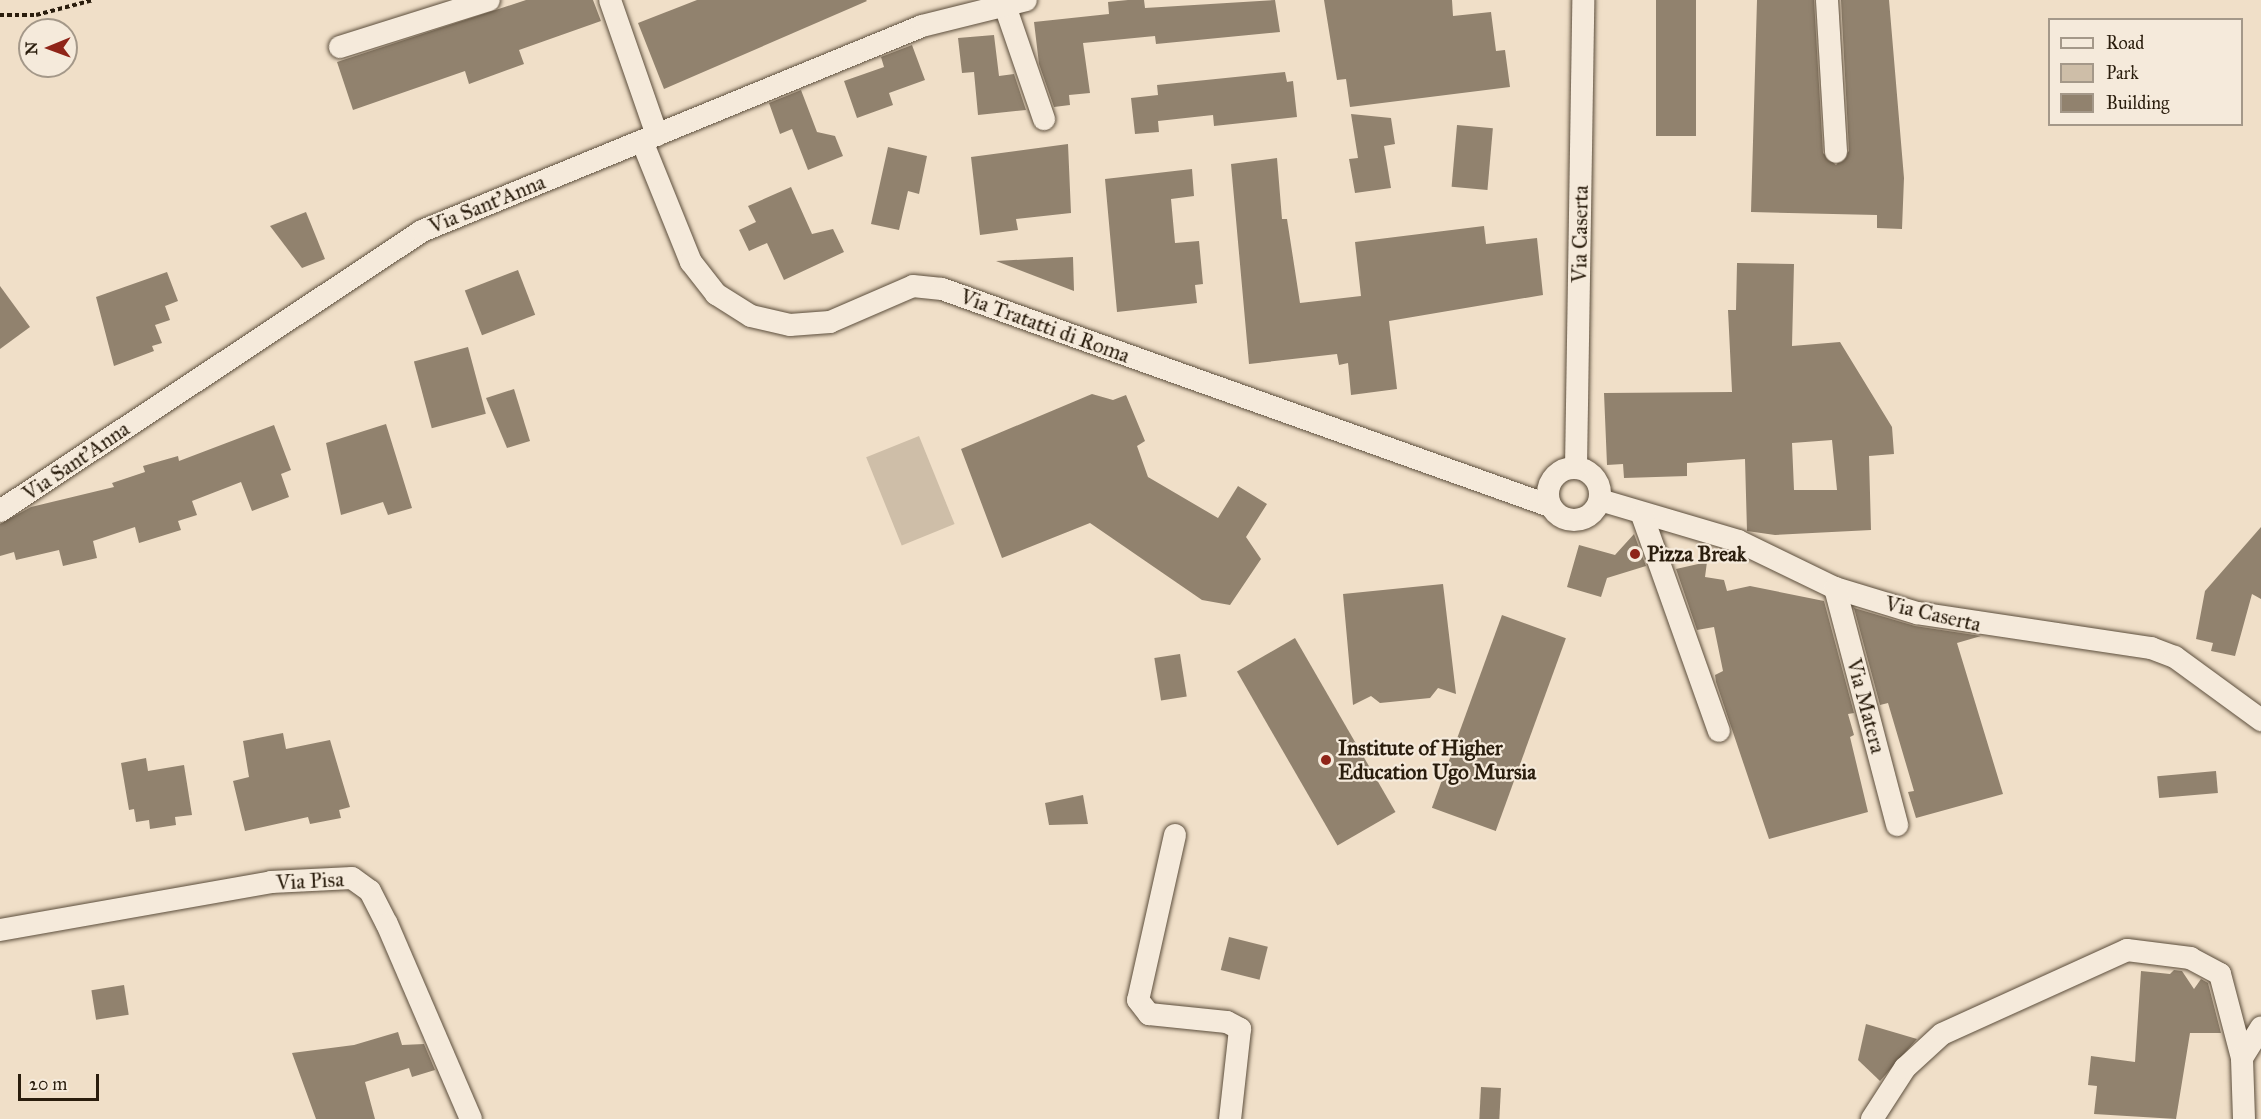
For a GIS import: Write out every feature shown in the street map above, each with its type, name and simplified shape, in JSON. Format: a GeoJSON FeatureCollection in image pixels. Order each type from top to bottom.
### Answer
{"type":"FeatureCollection","features":[{"type":"Feature","properties":{"kind":"street"},"geometry":{"type":"LineString","coordinates":[[340,47],[489,0]]}},
{"type":"Feature","properties":{"kind":"street","name":"Via Tratatti di Roma"},"geometry":{"type":"LineString","coordinates":[[610,0],[650,138],[691,262],[716,294],[751,316],[790,325],[830,322],[912,286],[942,289],[1544,503]]}},
{"type":"Feature","properties":{"kind":"street","name":"Via Caserta"},"geometry":{"type":"LineString","coordinates":[[1576,468],[1583,0]]}},
{"type":"Feature","properties":{"kind":"street"},"geometry":{"type":"LineString","coordinates":[[1827,0],[1836,152]]}},
{"type":"Feature","properties":{"kind":"street"},"geometry":{"type":"LineString","coordinates":[[1011,1],[1044,119]]}},
{"type":"Feature","properties":{"kind":"street","name":"Via Sant'Anna"},"geometry":{"type":"LineString","coordinates":[[0,511],[422,231],[922,26],[1011,1]]}},
{"type":"Feature","properties":{"kind":"street"},"geometry":{"type":"LineString","coordinates":[[1576,468],[1593,476],[1600,501],[1591,514],[1576,520],[1561,518],[1544,503],[1550,482],[1561,471],[1576,468]]}},
{"type":"Feature","properties":{"kind":"street","name":"Via Caserta"},"geometry":{"type":"LineString","coordinates":[[1600,501],[1738,541],[1834,588],[1939,618],[2151,648],[2175,657],[2261,720]]}},
{"type":"Feature","properties":{"kind":"street"},"geometry":{"type":"LineString","coordinates":[[1642,515],[1719,731]]}},
{"type":"Feature","properties":{"kind":"street","name":"Via Matera"},"geometry":{"type":"LineString","coordinates":[[1834,588],[1897,825]]}},
{"type":"Feature","properties":{"kind":"street"},"geometry":{"type":"LineString","coordinates":[[1175,835],[1138,1000],[1149,1014],[1227,1022],[1240,1029],[1230,1119]]}},
{"type":"Feature","properties":{"kind":"street","name":"Via Pisa"},"geometry":{"type":"LineString","coordinates":[[0,930],[271,882],[352,878],[370,891],[387,924],[471,1119]]}},
{"type":"Feature","properties":{"kind":"street"},"geometry":{"type":"LineString","coordinates":[[1872,1119],[1905,1068],[1942,1034],[2127,950],[2190,958],[2220,974],[2242,1058],[2244,1119]]}},
{"type":"Feature","properties":{"kind":"street"},"geometry":{"type":"LineString","coordinates":[[2242,1058],[2261,1028]]}},
{"type":"Feature","properties":{"kind":"path"},"geometry":{"type":"LineString","coordinates":[[0,15],[36,15],[93,0]]}},
{"type":"Feature","properties":{"kind":"green space"},"geometry":{"type":"Polygon","coordinates":[[[919,436],[955,524],[902,545],[866,457],[919,436]]]}},
{"type":"Feature","properties":{"kind":"building"},"geometry":{"type":"Polygon","coordinates":[[[526,0],[593,0],[601,21],[519,50],[524,64],[469,84],[465,71],[353,110],[337,62],[526,0]]]}},
{"type":"Feature","properties":{"kind":"building"},"geometry":{"type":"Polygon","coordinates":[[[697,0],[867,1],[664,89],[638,23],[697,0]]]}},
{"type":"Feature","properties":{"kind":"building"},"geometry":{"type":"Polygon","coordinates":[[[1144,0],[1145,8],[1275,0],[1280,32],[1156,44],[1155,36],[1083,43],[1090,93],[1069,95],[1070,105],[1054,107],[1039,64],[1034,22],[1109,14],[1108,2],[1144,0]]]}},
{"type":"Feature","properties":{"kind":"building"},"geometry":{"type":"Polygon","coordinates":[[[1324,0],[1452,0],[1453,16],[1491,12],[1496,51],[1505,50],[1510,87],[1350,107],[1346,79],[1337,80],[1324,0]]]}},
{"type":"Feature","properties":{"kind":"building"},"geometry":{"type":"Polygon","coordinates":[[[1656,0],[1696,0],[1696,136],[1656,136],[1656,0]]]}},
{"type":"Feature","properties":{"kind":"building"},"geometry":{"type":"Polygon","coordinates":[[[1757,0],[1814,0],[1823,153],[1836,165],[1849,151],[1841,0],[1889,0],[1904,178],[1902,229],[1877,228],[1877,215],[1751,212],[1757,0]]]}},
{"type":"Feature","properties":{"kind":"building"},"geometry":{"type":"Polygon","coordinates":[[[994,35],[999,76],[1014,74],[1026,110],[978,115],[974,72],[962,73],[958,38],[994,35]]]}},
{"type":"Feature","properties":{"kind":"building"},"geometry":{"type":"Polygon","coordinates":[[[912,45],[925,80],[889,93],[893,105],[857,118],[844,81],[884,67],[881,57],[912,45]]]}},
{"type":"Feature","properties":{"kind":"building"},"geometry":{"type":"Polygon","coordinates":[[[1285,72],[1287,82],[1293,81],[1297,117],[1214,126],[1213,115],[1158,121],[1159,132],[1135,134],[1131,98],[1158,95],[1157,85],[1285,72]]]}},
{"type":"Feature","properties":{"kind":"building"},"geometry":{"type":"Polygon","coordinates":[[[801,90],[817,132],[835,136],[843,156],[808,170],[792,129],[780,134],[769,103],[801,90]]]}},
{"type":"Feature","properties":{"kind":"building"},"geometry":{"type":"Polygon","coordinates":[[[1351,114],[1391,118],[1395,144],[1384,146],[1391,188],[1355,193],[1349,159],[1358,158],[1351,114]]]}},
{"type":"Feature","properties":{"kind":"building"},"geometry":{"type":"Polygon","coordinates":[[[1457,125],[1493,128],[1487,190],[1452,187],[1457,125]]]}},
{"type":"Feature","properties":{"kind":"building"},"geometry":{"type":"Polygon","coordinates":[[[1068,144],[1071,213],[1016,219],[1018,230],[980,235],[971,157],[1068,144]]]}},
{"type":"Feature","properties":{"kind":"building"},"geometry":{"type":"Polygon","coordinates":[[[888,147],[927,156],[919,194],[908,191],[899,230],[871,224],[888,147]]]}},
{"type":"Feature","properties":{"kind":"building"},"geometry":{"type":"Polygon","coordinates":[[[1277,158],[1282,219],[1287,219],[1300,303],[1361,296],[1355,242],[1484,226],[1486,244],[1537,238],[1543,295],[1389,321],[1397,389],[1351,395],[1348,363],[1339,365],[1337,354],[1249,364],[1231,164],[1277,158]]]}},
{"type":"Feature","properties":{"kind":"building"},"geometry":{"type":"Polygon","coordinates":[[[1192,169],[1194,196],[1171,199],[1175,243],[1199,241],[1203,284],[1195,285],[1197,303],[1117,312],[1105,179],[1192,169]]]}},
{"type":"Feature","properties":{"kind":"building"},"geometry":{"type":"Polygon","coordinates":[[[791,187],[812,234],[833,229],[844,252],[784,280],[767,243],[749,251],[739,230],[756,222],[748,206],[791,187]]]}},
{"type":"Feature","properties":{"kind":"building"},"geometry":{"type":"Polygon","coordinates":[[[306,212],[325,259],[302,268],[270,226],[306,212]]]}},
{"type":"Feature","properties":{"kind":"building"},"geometry":{"type":"Polygon","coordinates":[[[1073,257],[1074,291],[996,261],[1073,257]]]}},
{"type":"Feature","properties":{"kind":"building"},"geometry":{"type":"Polygon","coordinates":[[[1737,263],[1794,264],[1792,346],[1840,342],[1892,427],[1894,454],[1869,456],[1871,530],[1775,535],[1747,531],[1745,459],[1687,463],[1687,476],[1624,478],[1623,464],[1607,465],[1604,393],[1732,392],[1728,310],[1736,310],[1737,263]],[[1832,440],[1792,443],[1794,490],[1837,490],[1832,440]]]}},
{"type":"Feature","properties":{"kind":"building"},"geometry":{"type":"Polygon","coordinates":[[[518,270],[535,315],[482,335],[465,290],[518,270]]]}},
{"type":"Feature","properties":{"kind":"building"},"geometry":{"type":"Polygon","coordinates":[[[167,272],[178,301],[165,306],[170,320],[155,325],[162,343],[152,346],[154,351],[114,366],[96,297],[167,272]]]}},
{"type":"Feature","properties":{"kind":"building"},"geometry":{"type":"Polygon","coordinates":[[[0,286],[30,327],[0,349],[0,286]]]}},
{"type":"Feature","properties":{"kind":"building"},"geometry":{"type":"Polygon","coordinates":[[[468,347],[486,414],[432,428],[414,361],[468,347]]]}},
{"type":"Feature","properties":{"kind":"building"},"geometry":{"type":"Polygon","coordinates":[[[514,389],[530,441],[507,448],[486,398],[514,389]]]}},
{"type":"Feature","properties":{"kind":"building"},"geometry":{"type":"Polygon","coordinates":[[[1092,394],[1113,400],[1126,395],[1145,441],[1137,446],[1148,477],[1218,518],[1238,486],[1267,504],[1246,537],[1261,559],[1230,605],[1202,600],[1090,523],[1002,558],[961,449],[1092,394]]]}},
{"type":"Feature","properties":{"kind":"building"},"geometry":{"type":"Polygon","coordinates":[[[386,424],[412,508],[388,515],[383,502],[341,515],[326,443],[386,424]]]}},
{"type":"Feature","properties":{"kind":"building"},"geometry":{"type":"Polygon","coordinates":[[[274,425],[291,470],[281,474],[289,497],[252,511],[241,482],[192,501],[197,515],[178,521],[181,530],[139,543],[135,527],[93,541],[97,558],[63,566],[59,550],[16,560],[14,552],[0,556],[0,524],[31,507],[114,487],[112,483],[145,472],[143,466],[178,456],[179,461],[274,425]]]}},
{"type":"Feature","properties":{"kind":"building"},"geometry":{"type":"Polygon","coordinates":[[[2261,527],[2261,599],[2252,594],[2235,656],[2211,651],[2213,643],[2196,639],[2205,591],[2261,527]]]}},
{"type":"Feature","properties":{"kind":"building"},"geometry":{"type":"Polygon","coordinates":[[[1634,534],[1646,566],[1607,578],[1601,597],[1567,587],[1579,545],[1615,555],[1634,534]]]}},
{"type":"Feature","properties":{"kind":"building"},"geometry":{"type":"Polygon","coordinates":[[[1707,562],[1705,577],[1724,580],[1727,591],[1750,586],[1824,601],[1854,713],[1848,714],[1854,735],[1850,737],[1868,812],[1769,839],[1716,682],[1715,675],[1723,671],[1714,627],[1697,630],[1676,569],[1707,562]]]}},
{"type":"Feature","properties":{"kind":"building"},"geometry":{"type":"Polygon","coordinates":[[[1443,584],[1456,694],[1438,688],[1430,698],[1380,703],[1371,696],[1353,705],[1343,594],[1443,584]]]}},
{"type":"Feature","properties":{"kind":"building"},"geometry":{"type":"Polygon","coordinates":[[[1854,608],[1915,626],[1981,636],[1957,643],[2003,794],[1916,818],[1908,792],[1914,791],[1888,703],[1880,705],[1854,608]]]}},
{"type":"Feature","properties":{"kind":"building"},"geometry":{"type":"Polygon","coordinates":[[[1502,615],[1566,638],[1496,831],[1432,808],[1502,615]]]}},
{"type":"Feature","properties":{"kind":"building"},"geometry":{"type":"Polygon","coordinates":[[[1295,638],[1396,812],[1337,846],[1237,672],[1295,638]]]}},
{"type":"Feature","properties":{"kind":"building"},"geometry":{"type":"Polygon","coordinates":[[[1180,654],[1187,696],[1161,701],[1154,658],[1180,654]]]}},
{"type":"Feature","properties":{"kind":"building"},"geometry":{"type":"Polygon","coordinates":[[[283,733],[286,749],[330,740],[350,807],[339,810],[341,818],[310,824],[308,817],[245,831],[233,781],[249,777],[243,741],[283,733]]]}},
{"type":"Feature","properties":{"kind":"building"},"geometry":{"type":"Polygon","coordinates":[[[146,758],[148,771],[184,765],[192,815],[175,817],[176,825],[150,829],[149,820],[136,822],[134,809],[129,810],[121,763],[146,758]]]}},
{"type":"Feature","properties":{"kind":"building"},"geometry":{"type":"Polygon","coordinates":[[[2216,771],[2218,793],[2159,798],[2157,776],[2216,771]]]}},
{"type":"Feature","properties":{"kind":"building"},"geometry":{"type":"Polygon","coordinates":[[[1083,795],[1088,824],[1049,825],[1045,803],[1083,795]]]}},
{"type":"Feature","properties":{"kind":"building"},"geometry":{"type":"Polygon","coordinates":[[[1229,937],[1268,947],[1260,980],[1221,970],[1229,937]]]}},
{"type":"Feature","properties":{"kind":"building"},"geometry":{"type":"Polygon","coordinates":[[[2174,970],[2182,971],[2194,989],[2201,979],[2208,983],[2221,1033],[2190,1033],[2176,1119],[2094,1114],[2097,1086],[2088,1085],[2091,1056],[2135,1062],[2141,971],[2170,974],[2174,970]]]}},
{"type":"Feature","properties":{"kind":"building"},"geometry":{"type":"Polygon","coordinates":[[[124,985],[129,1015],[96,1020],[91,990],[124,985]]]}},
{"type":"Feature","properties":{"kind":"building"},"geometry":{"type":"Polygon","coordinates":[[[1866,1024],[1917,1039],[1880,1081],[1858,1060],[1866,1024]]]}},
{"type":"Feature","properties":{"kind":"building"},"geometry":{"type":"Polygon","coordinates":[[[398,1032],[402,1045],[424,1044],[435,1070],[412,1077],[409,1068],[365,1082],[375,1119],[316,1119],[292,1053],[354,1045],[398,1032]]]}},
{"type":"Feature","properties":{"kind":"building"},"geometry":{"type":"Polygon","coordinates":[[[1481,1087],[1501,1088],[1499,1119],[1479,1119],[1481,1087]]]}},
{"type":"Feature","properties":{"kind":"place","name":"Pizza Break"},"geometry":{"type":"Point","coordinates":[1635,554]}},
{"type":"Feature","properties":{"kind":"place","name":"Institute of Higher Education Ugo Mursia"},"geometry":{"type":"Point","coordinates":[1326,760]}}]}
